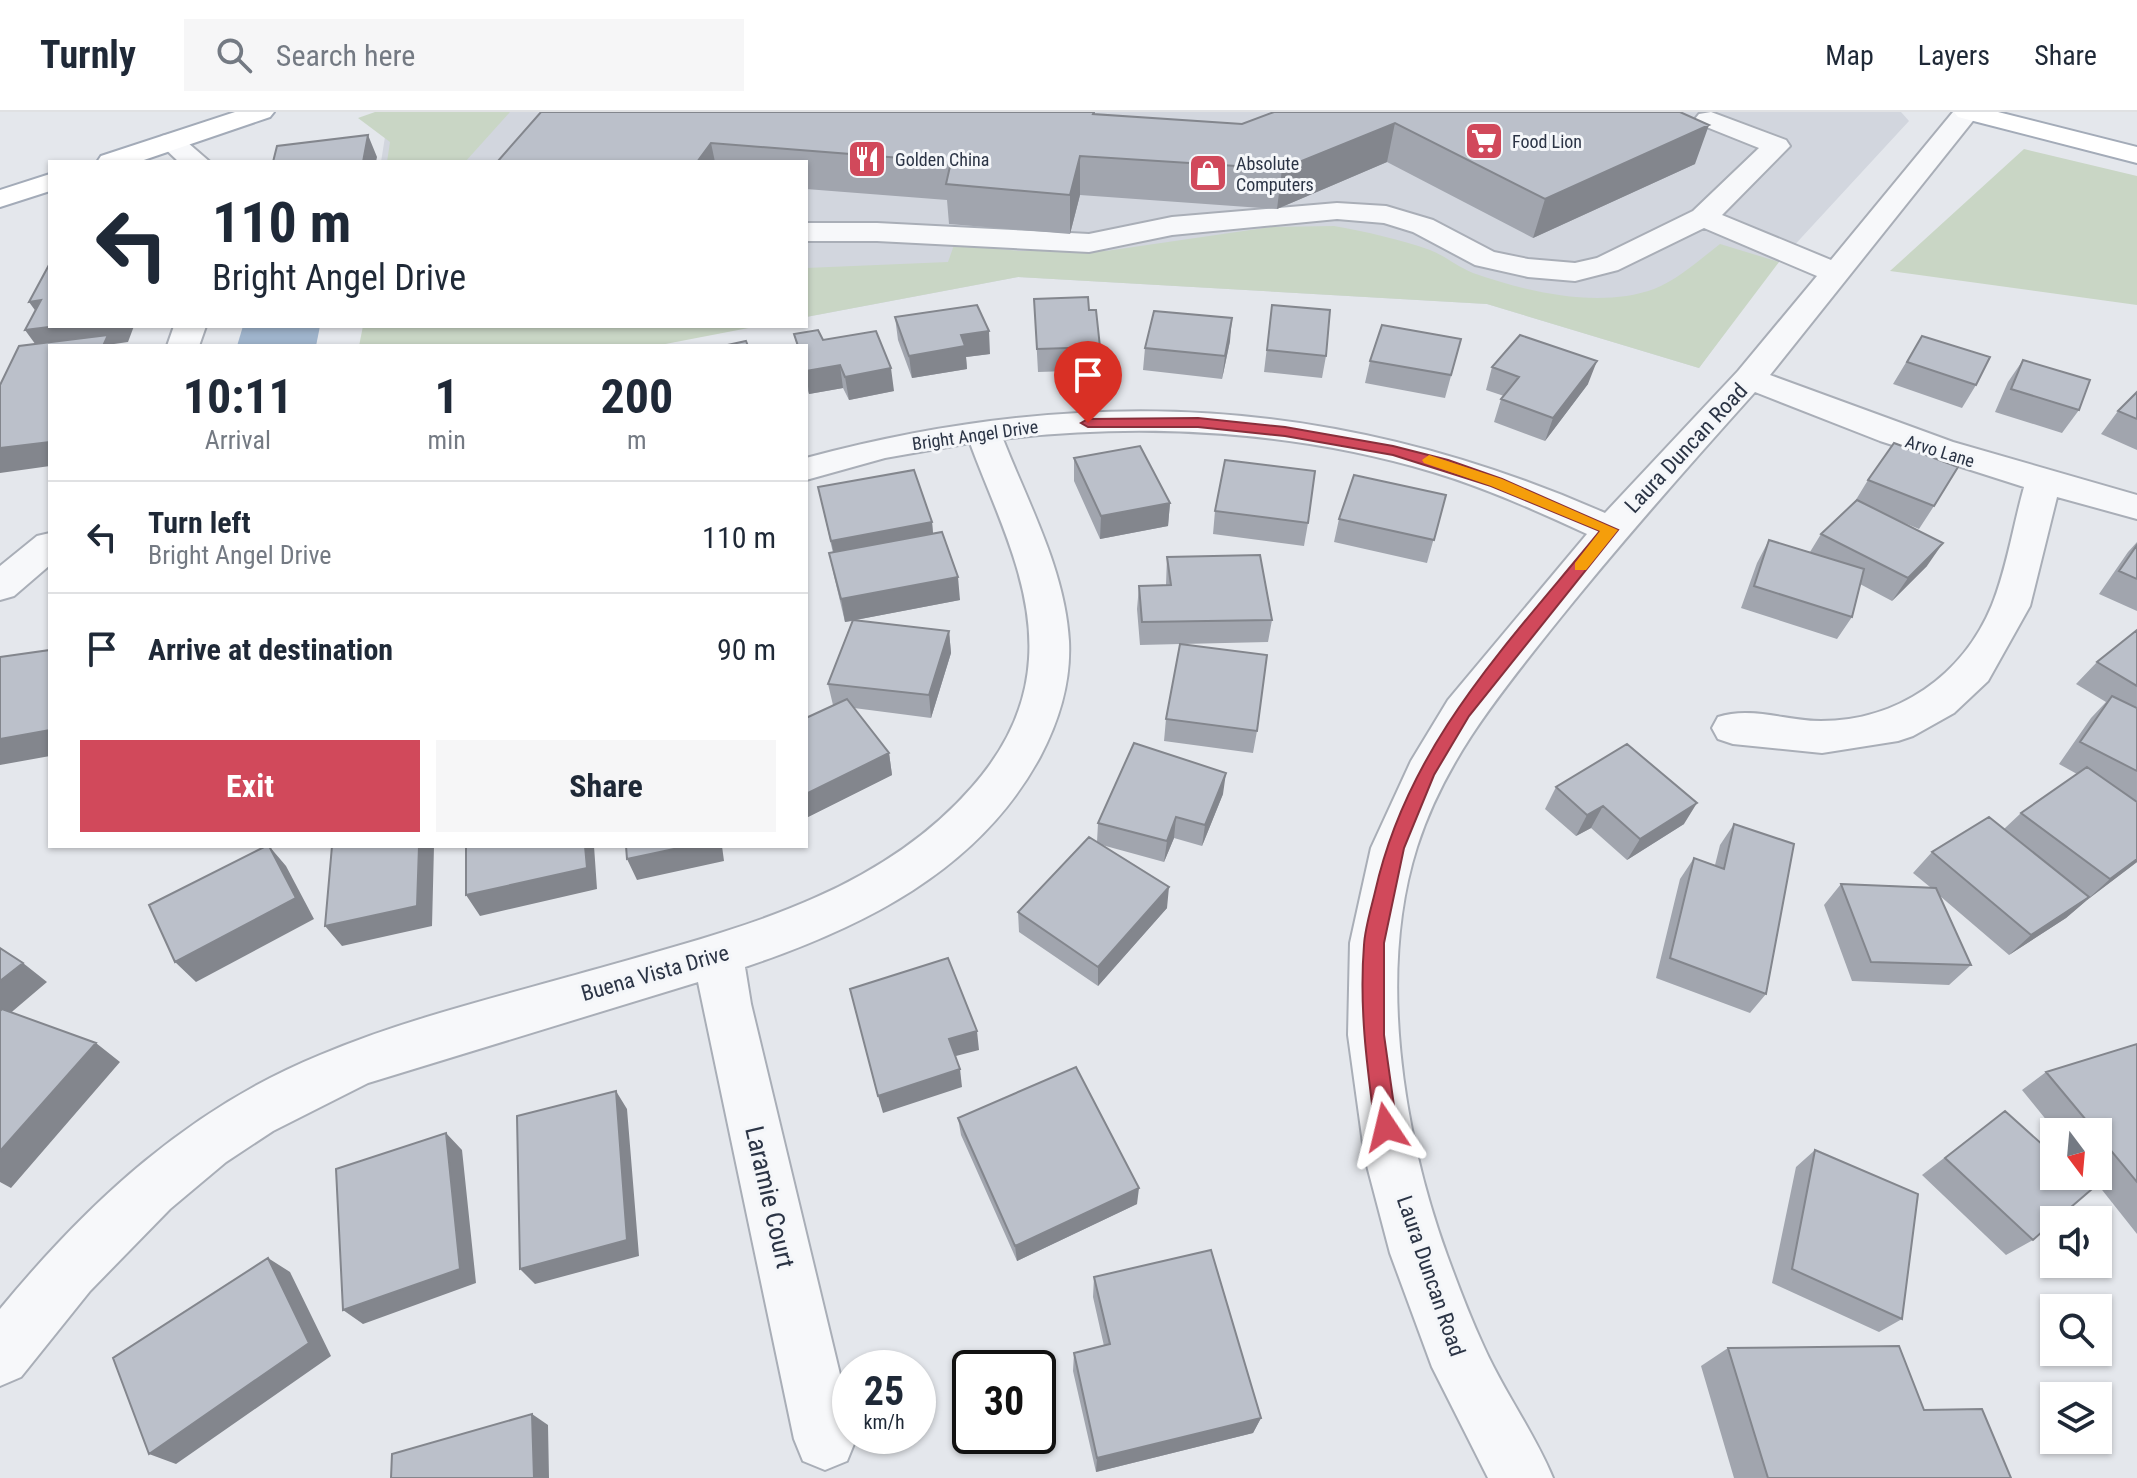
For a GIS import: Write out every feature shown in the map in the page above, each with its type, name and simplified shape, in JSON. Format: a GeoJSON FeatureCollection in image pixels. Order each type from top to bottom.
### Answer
{"type":"FeatureCollection","features":[{"type":"Feature","properties":{"kind":"main road"},"geometry":{"type":"LineString","coordinates":[[117,160],[261,112]]}},
{"type":"Feature","properties":{"kind":"main road"},"geometry":{"type":"LineString","coordinates":[[1967,112],[2137,155]]}},
{"type":"Feature","properties":{"kind":"main road"},"geometry":{"type":"LineString","coordinates":[[0,199],[48,183]]}},
{"type":"Feature","properties":{"kind":"street","name":"Laura Duncan Road"},"geometry":{"type":"LineString","coordinates":[[1522,1478],[1462,1367],[1418,1253],[1392,1158],[1373,1035],[1374,943],[1394,848],[1426,773],[1463,711],[1610,530],[1750,378],[1967,112]]}},
{"type":"Feature","properties":{"kind":"street"},"geometry":{"type":"LineString","coordinates":[[808,232],[877,232],[1089,243],[1172,226],[1337,211],[1386,215],[1423,226],[1485,259],[1528,268],[1575,272],[1607,264],[1703,217],[1777,146],[1708,119]]}},
{"type":"Feature","properties":{"kind":"street"},"geometry":{"type":"LineString","coordinates":[[171,142],[194,160]]}},
{"type":"Feature","properties":{"kind":"street"},"geometry":{"type":"LineString","coordinates":[[1703,217],[1836,273]]}},
{"type":"Feature","properties":{"kind":"street","name":"Arvo Lane"},"geometry":{"type":"LineString","coordinates":[[1750,378],[1903,440],[2137,507]]}},
{"type":"Feature","properties":{"kind":"street","name":"Bright Angel Drive"},"geometry":{"type":"LineString","coordinates":[[808,468],[900,445],[983,431],[1063,424],[1183,422],[1330,438],[1443,463],[1610,530]]}},
{"type":"Feature","properties":{"kind":"street","name":"Buena Vista Drive"},"geometry":{"type":"LineString","coordinates":[[1,1354],[100,1240],[154,1189],[207,1144],[273,1104],[340,1071],[419,1043],[788,932],[850,906],[899,879],[946,845],[987,803],[1019,760],[1038,718],[1049,677],[1045,601],[983,431]]}},
{"type":"Feature","properties":{"kind":"street"},"geometry":{"type":"LineString","coordinates":[[1733,728],[1822,737],[1898,725],[1939,702],[1974,671],[2011,606],[2043,482]]}},
{"type":"Feature","properties":{"kind":"street"},"geometry":{"type":"LineString","coordinates":[[0,587],[48,547]]}},
{"type":"Feature","properties":{"kind":"street","name":"Laramie Court"},"geometry":{"type":"LineString","coordinates":[[719,955],[726,1004],[825,1439]]}},
{"type":"Feature","properties":{"kind":"shaded area"},"geometry":{"type":"Polygon","coordinates":[[[389,112],[1901,112],[1909,121],[1766,276],[1699,368],[1487,304],[1018,277],[808,317],[808,160],[381,160],[389,112]]]}},
{"type":"Feature","properties":{"kind":"green space"},"geometry":{"type":"Polygon","coordinates":[[[375,112],[510,112],[467,160],[387,160],[390,142],[358,118],[375,112]]]}},
{"type":"Feature","properties":{"kind":"green space"},"geometry":{"type":"Polygon","coordinates":[[[2024,149],[2137,176],[2137,305],[1890,271],[2024,149]]]}},
{"type":"Feature","properties":{"kind":"green space"},"geometry":{"type":"Polygon","coordinates":[[[1334,226],[1383,236],[1436,252],[1473,273],[1539,292],[1587,298],[1633,295],[1654,289],[1680,275],[1720,244],[1779,262],[1699,368],[1487,304],[1018,277],[808,317],[808,268],[948,262],[954,245],[1020,251],[1106,251],[1271,227],[1334,226]]]}},
{"type":"Feature","properties":{"kind":"green space"},"geometry":{"type":"Polygon","coordinates":[[[363,328],[749,328],[665,344],[359,344],[363,328]]]}},
{"type":"Feature","properties":{"kind":"water"},"geometry":{"type":"Polygon","coordinates":[[[242,328],[320,328],[316,344],[238,344],[242,328]]]}},
{"type":"Feature","properties":{"kind":"building"},"geometry":{"type":"Polygon","coordinates":[[[541,112],[1094,112],[1242,124],[1274,112],[1680,112],[1709,125],[1545,199],[1395,123],[1282,169],[1080,156],[1070,195],[946,184],[951,162],[711,143],[698,160],[499,160],[541,112]]]}},
{"type":"Feature","properties":{"kind":"building"},"geometry":{"type":"Polygon","coordinates":[[[368,135],[363,160],[274,160],[277,146],[368,135]]]}},
{"type":"Feature","properties":{"kind":"building"},"geometry":{"type":"Polygon","coordinates":[[[48,267],[48,327],[25,330],[41,300],[29,302],[48,267]]]}},
{"type":"Feature","properties":{"kind":"building"},"geometry":{"type":"Polygon","coordinates":[[[1088,297],[1089,310],[1096,310],[1100,347],[1037,349],[1034,299],[1088,297]]]}},
{"type":"Feature","properties":{"kind":"building"},"geometry":{"type":"Polygon","coordinates":[[[977,305],[989,331],[961,335],[965,346],[909,356],[895,317],[977,305]]]}},
{"type":"Feature","properties":{"kind":"building"},"geometry":{"type":"Polygon","coordinates":[[[1272,305],[1330,310],[1326,356],[1267,350],[1272,305]]]}},
{"type":"Feature","properties":{"kind":"building"},"geometry":{"type":"Polygon","coordinates":[[[1154,311],[1232,318],[1225,356],[1145,348],[1154,311]]]}},
{"type":"Feature","properties":{"kind":"building"},"geometry":{"type":"Polygon","coordinates":[[[1382,325],[1461,339],[1451,375],[1370,361],[1382,325]]]}},
{"type":"Feature","properties":{"kind":"building"},"geometry":{"type":"Polygon","coordinates":[[[818,330],[823,340],[876,331],[891,368],[845,377],[840,365],[808,371],[808,344],[797,344],[794,334],[818,330]]]}},
{"type":"Feature","properties":{"kind":"building"},"geometry":{"type":"Polygon","coordinates":[[[108,335],[104,344],[48,344],[48,442],[0,448],[0,385],[19,346],[108,335]]]}},
{"type":"Feature","properties":{"kind":"building"},"geometry":{"type":"Polygon","coordinates":[[[1520,335],[1597,361],[1553,418],[1501,399],[1519,377],[1492,367],[1520,335]]]}},
{"type":"Feature","properties":{"kind":"building"},"geometry":{"type":"Polygon","coordinates":[[[1922,336],[1990,357],[1976,385],[1907,362],[1922,336]]]}},
{"type":"Feature","properties":{"kind":"building"},"geometry":{"type":"Polygon","coordinates":[[[2023,360],[2090,380],[2079,410],[2011,389],[2023,360]]]}},
{"type":"Feature","properties":{"kind":"building"},"geometry":{"type":"Polygon","coordinates":[[[2137,392],[2137,419],[2118,411],[2137,392]]]}},
{"type":"Feature","properties":{"kind":"building"},"geometry":{"type":"Polygon","coordinates":[[[1894,443],[1958,467],[1934,506],[1868,480],[1894,443]]]}},
{"type":"Feature","properties":{"kind":"building"},"geometry":{"type":"Polygon","coordinates":[[[1140,446],[1170,503],[1101,516],[1074,458],[1140,446]]]}},
{"type":"Feature","properties":{"kind":"building"},"geometry":{"type":"Polygon","coordinates":[[[1225,460],[1315,471],[1308,523],[1215,511],[1225,460]]]}},
{"type":"Feature","properties":{"kind":"building"},"geometry":{"type":"Polygon","coordinates":[[[914,470],[932,522],[831,541],[818,487],[914,470]]]}},
{"type":"Feature","properties":{"kind":"building"},"geometry":{"type":"Polygon","coordinates":[[[1354,475],[1446,495],[1434,540],[1339,519],[1354,475]]]}},
{"type":"Feature","properties":{"kind":"building"},"geometry":{"type":"Polygon","coordinates":[[[1857,500],[1943,543],[1908,578],[1821,534],[1857,500]]]}},
{"type":"Feature","properties":{"kind":"building"},"geometry":{"type":"Polygon","coordinates":[[[942,532],[958,577],[841,599],[829,553],[942,532]]]}},
{"type":"Feature","properties":{"kind":"building"},"geometry":{"type":"Polygon","coordinates":[[[1769,540],[1864,569],[1852,617],[1754,586],[1769,540]]]}},
{"type":"Feature","properties":{"kind":"building"},"geometry":{"type":"Polygon","coordinates":[[[2137,545],[2137,579],[2119,571],[2137,545]]]}},
{"type":"Feature","properties":{"kind":"building"},"geometry":{"type":"Polygon","coordinates":[[[1260,555],[1272,620],[1142,622],[1139,586],[1171,585],[1167,557],[1260,555]]]}},
{"type":"Feature","properties":{"kind":"building"},"geometry":{"type":"Polygon","coordinates":[[[853,620],[949,631],[929,695],[828,684],[853,620]]]}},
{"type":"Feature","properties":{"kind":"building"},"geometry":{"type":"Polygon","coordinates":[[[2137,630],[2137,686],[2097,662],[2137,630]]]}},
{"type":"Feature","properties":{"kind":"building"},"geometry":{"type":"Polygon","coordinates":[[[1180,644],[1267,655],[1257,731],[1166,719],[1180,644]]]}},
{"type":"Feature","properties":{"kind":"building"},"geometry":{"type":"Polygon","coordinates":[[[48,650],[48,730],[0,739],[0,657],[48,650]]]}},
{"type":"Feature","properties":{"kind":"building"},"geometry":{"type":"Polygon","coordinates":[[[2112,696],[2137,708],[2137,771],[2080,742],[2112,696]]]}},
{"type":"Feature","properties":{"kind":"building"},"geometry":{"type":"Polygon","coordinates":[[[847,699],[889,753],[808,793],[808,717],[847,699]]]}},
{"type":"Feature","properties":{"kind":"building"},"geometry":{"type":"Polygon","coordinates":[[[1134,743],[1226,773],[1205,825],[1176,817],[1167,841],[1098,823],[1134,743]]]}},
{"type":"Feature","properties":{"kind":"building"},"geometry":{"type":"Polygon","coordinates":[[[1627,744],[1697,803],[1640,839],[1603,806],[1587,815],[1556,787],[1627,744]]]}},
{"type":"Feature","properties":{"kind":"building"},"geometry":{"type":"Polygon","coordinates":[[[2087,767],[2137,802],[2137,859],[2110,879],[2021,813],[2087,767]]]}},
{"type":"Feature","properties":{"kind":"building"},"geometry":{"type":"Polygon","coordinates":[[[1989,817],[2089,897],[2031,935],[1932,852],[1989,817]]]}},
{"type":"Feature","properties":{"kind":"building"},"geometry":{"type":"Polygon","coordinates":[[[1734,824],[1794,844],[1766,994],[1670,958],[1694,858],[1724,869],[1734,824]]]}},
{"type":"Feature","properties":{"kind":"building"},"geometry":{"type":"Polygon","coordinates":[[[1089,837],[1169,887],[1098,967],[1018,912],[1089,837]]]}},
{"type":"Feature","properties":{"kind":"building"},"geometry":{"type":"Polygon","coordinates":[[[262,848],[270,848],[296,898],[175,962],[149,905],[262,848]]]}},
{"type":"Feature","properties":{"kind":"building"},"geometry":{"type":"Polygon","coordinates":[[[332,848],[419,848],[417,906],[325,926],[332,848]]]}},
{"type":"Feature","properties":{"kind":"building"},"geometry":{"type":"Polygon","coordinates":[[[466,848],[585,848],[587,868],[466,895],[466,848]]]}},
{"type":"Feature","properties":{"kind":"building"},"geometry":{"type":"Polygon","coordinates":[[[626,848],[679,848],[627,859],[626,848]]]}},
{"type":"Feature","properties":{"kind":"building"},"geometry":{"type":"Polygon","coordinates":[[[1841,884],[1936,888],[1971,965],[1871,962],[1841,884]]]}},
{"type":"Feature","properties":{"kind":"building"},"geometry":{"type":"Polygon","coordinates":[[[0,948],[23,963],[0,981],[0,948]]]}},
{"type":"Feature","properties":{"kind":"building"},"geometry":{"type":"Polygon","coordinates":[[[948,958],[977,1031],[949,1039],[960,1069],[878,1096],[850,989],[948,958]]]}},
{"type":"Feature","properties":{"kind":"building"},"geometry":{"type":"Polygon","coordinates":[[[2,1009],[96,1043],[0,1151],[0,1011],[2,1009]]]}},
{"type":"Feature","properties":{"kind":"building"},"geometry":{"type":"Polygon","coordinates":[[[2137,1044],[2137,1182],[2112,1152],[2112,1118],[2084,1118],[2046,1072],[2137,1044]]]}},
{"type":"Feature","properties":{"kind":"building"},"geometry":{"type":"Polygon","coordinates":[[[1076,1067],[1139,1188],[1015,1246],[958,1118],[1076,1067]]]}},
{"type":"Feature","properties":{"kind":"building"},"geometry":{"type":"Polygon","coordinates":[[[616,1091],[627,1240],[520,1269],[517,1116],[616,1091]]]}},
{"type":"Feature","properties":{"kind":"building"},"geometry":{"type":"Polygon","coordinates":[[[2005,1111],[2040,1142],[2040,1190],[2091,1190],[2072,1206],[2040,1206],[2040,1234],[2033,1240],[1945,1158],[2005,1111]]]}},
{"type":"Feature","properties":{"kind":"building"},"geometry":{"type":"Polygon","coordinates":[[[446,1133],[460,1269],[343,1310],[336,1169],[446,1133]]]}},
{"type":"Feature","properties":{"kind":"building"},"geometry":{"type":"Polygon","coordinates":[[[1815,1150],[1918,1194],[1902,1319],[1792,1269],[1815,1150]]]}},
{"type":"Feature","properties":{"kind":"building"},"geometry":{"type":"Polygon","coordinates":[[[1211,1250],[1261,1418],[1097,1458],[1074,1353],[1110,1344],[1094,1277],[1211,1250]]]}},
{"type":"Feature","properties":{"kind":"building"},"geometry":{"type":"Polygon","coordinates":[[[268,1258],[309,1343],[149,1454],[113,1358],[268,1258]]]}},
{"type":"Feature","properties":{"kind":"building"},"geometry":{"type":"Polygon","coordinates":[[[1899,1346],[1924,1410],[1982,1409],[2011,1478],[1768,1478],[1728,1348],[1899,1346]]]}},
{"type":"Feature","properties":{"kind":"building"},"geometry":{"type":"Polygon","coordinates":[[[532,1414],[534,1478],[391,1478],[392,1454],[532,1414]]]}},
{"type":"Feature","properties":{"kind":"slow traffic"},"geometry":{"type":"LineString","coordinates":[[1429,460],[1496,482],[1610,530],[1580,566]]}},
{"type":"Feature","properties":{"kind":"place","name":"Food Lion"},"geometry":{"type":"Point","coordinates":[1484,141]}},
{"type":"Feature","properties":{"kind":"place","name":"Golden China"},"geometry":{"type":"Point","coordinates":[867,159]}},
{"type":"Feature","properties":{"kind":"place","name":"Absolute Computers"},"geometry":{"type":"Point","coordinates":[1208,173]}},
{"type":"Feature","properties":{"kind":"route"},"geometry":{"type":"LineString","coordinates":[[1088,423],[1198,422],[1330,438],[1443,463],[1610,530],[1463,711],[1426,773],[1394,848],[1374,943],[1373,1035],[1386,1127]]}}]}
